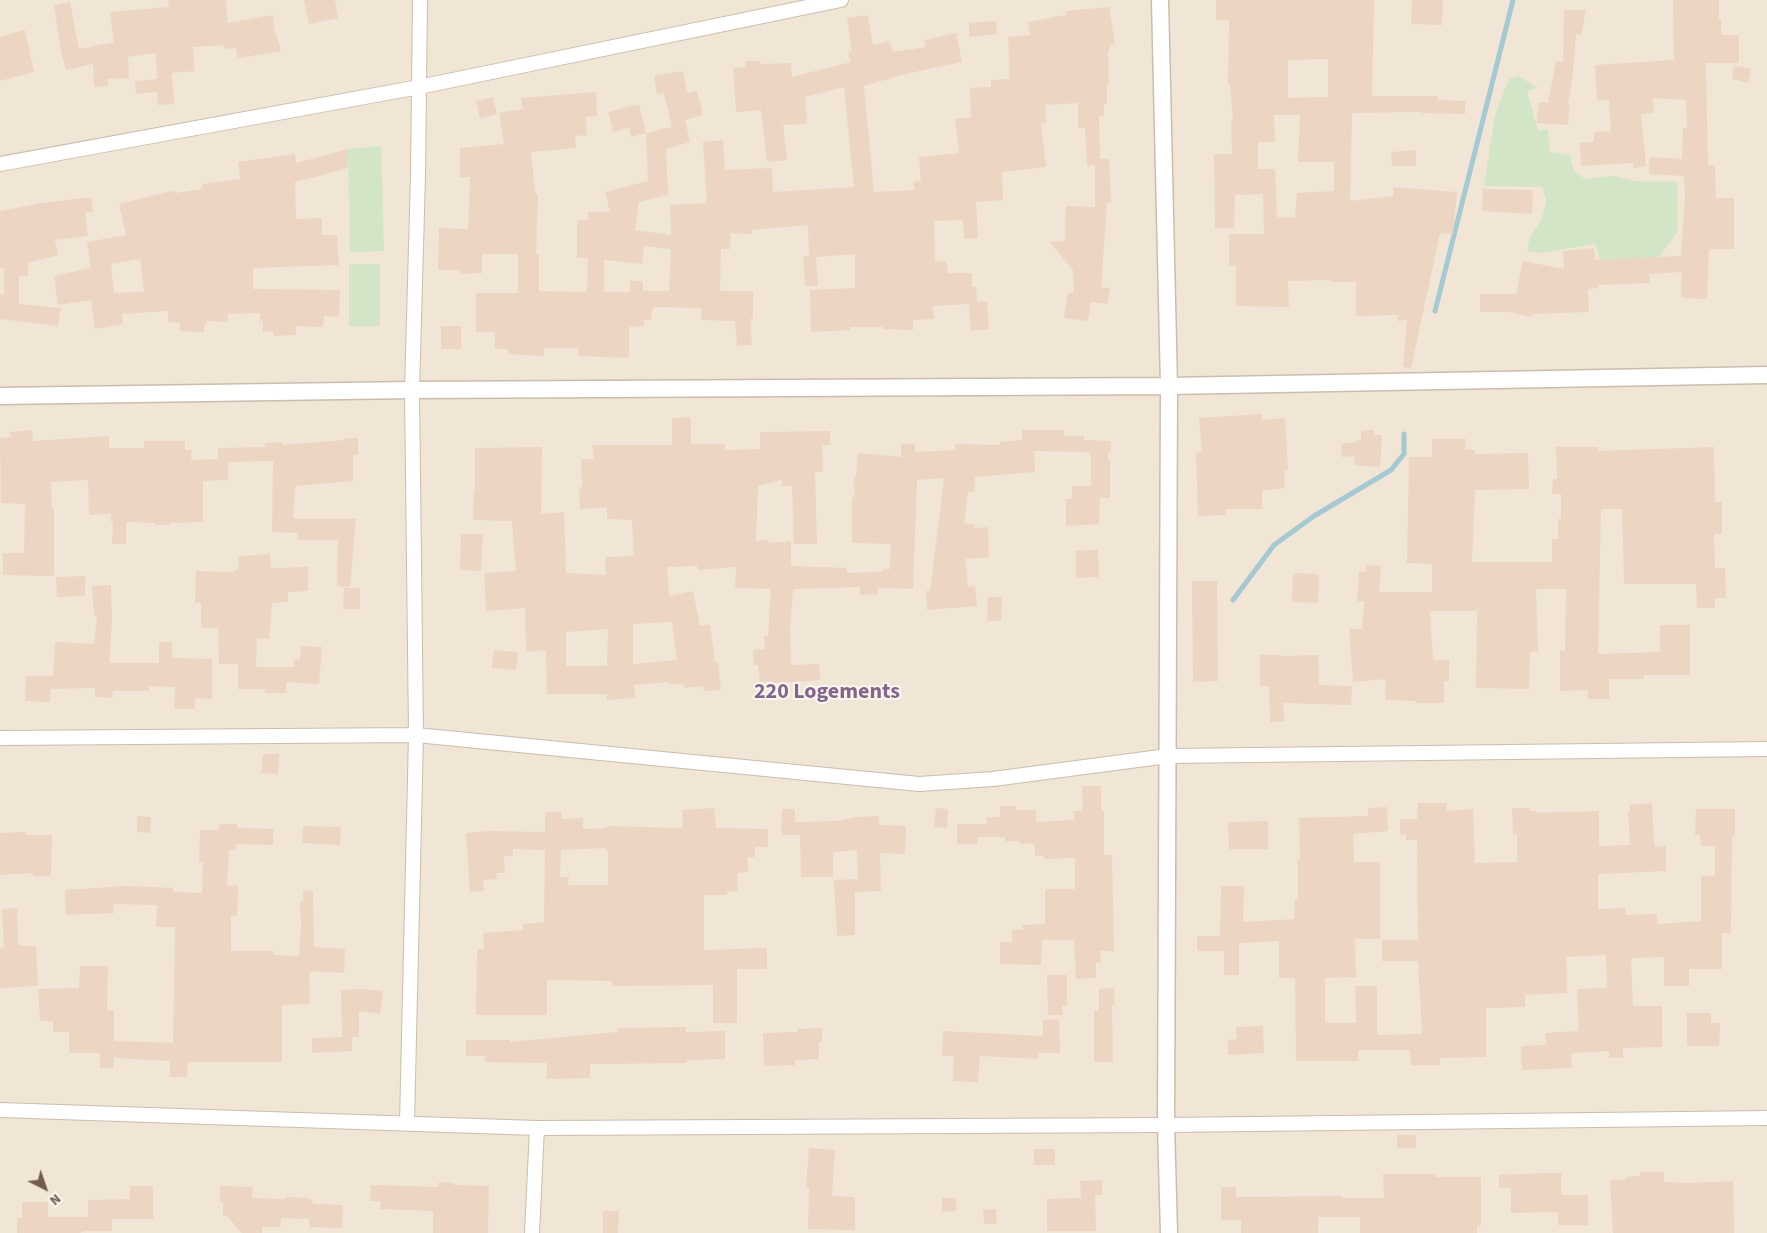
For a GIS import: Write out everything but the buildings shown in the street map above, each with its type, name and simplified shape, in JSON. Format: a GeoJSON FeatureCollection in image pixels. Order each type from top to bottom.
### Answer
{"type":"FeatureCollection","features":[{"type":"Feature","properties":{"kind":"street"},"geometry":{"type":"LineString","coordinates":[[407,1123],[416,735],[412,390],[418,175],[420,0]]}},
{"type":"Feature","properties":{"kind":"street"},"geometry":{"type":"LineString","coordinates":[[0,164],[419,87],[841,0]]}},
{"type":"Feature","properties":{"kind":"street"},"geometry":{"type":"LineString","coordinates":[[1160,0],[1169,386],[1166,1125],[1169,1233]]}},
{"type":"Feature","properties":{"kind":"street"},"geometry":{"type":"LineString","coordinates":[[0,396],[412,390],[1169,386],[1767,375]]}},
{"type":"Feature","properties":{"kind":"street"},"geometry":{"type":"LineString","coordinates":[[0,738],[416,735],[919,784],[993,779],[1168,756],[1767,749]]}},
{"type":"Feature","properties":{"kind":"street"},"geometry":{"type":"LineString","coordinates":[[0,1110],[537,1128],[1166,1125],[1767,1118]]}},
{"type":"Feature","properties":{"kind":"street"},"geometry":{"type":"LineString","coordinates":[[532,1233],[537,1128]]}},
{"type":"Feature","properties":{"kind":"shaded area"},"geometry":{"type":"Polygon","coordinates":[[[0,0],[1767,0],[1767,1233],[0,1233],[0,0]]]}},
{"type":"Feature","properties":{"kind":"green space"},"geometry":{"type":"Polygon","coordinates":[[[1519,76],[1537,88],[1527,91],[1538,131],[1548,129],[1550,152],[1570,155],[1574,171],[1585,179],[1615,176],[1635,181],[1678,182],[1677,233],[1659,257],[1600,260],[1595,244],[1540,253],[1527,251],[1530,237],[1542,219],[1546,200],[1542,187],[1484,186],[1495,115],[1509,79],[1519,76]]]}},
{"type":"Feature","properties":{"kind":"green space"},"geometry":{"type":"Polygon","coordinates":[[[381,146],[384,251],[350,252],[348,149],[381,146]]]}},
{"type":"Feature","properties":{"kind":"green space"},"geometry":{"type":"Polygon","coordinates":[[[349,264],[380,264],[380,326],[349,326],[349,264]]]}},
{"type":"Feature","properties":{"kind":"waterway"},"geometry":{"type":"LineString","coordinates":[[1435,311],[1513,0]]}},
{"type":"Feature","properties":{"kind":"waterway"},"geometry":{"type":"LineString","coordinates":[[1233,600],[1274,545],[1314,516],[1391,470],[1404,454],[1404,434]]}},
{"type":"Feature","properties":{"kind":"district","name":"220 Logements"},"geometry":{"type":"Point","coordinates":[827,693]}}]}
